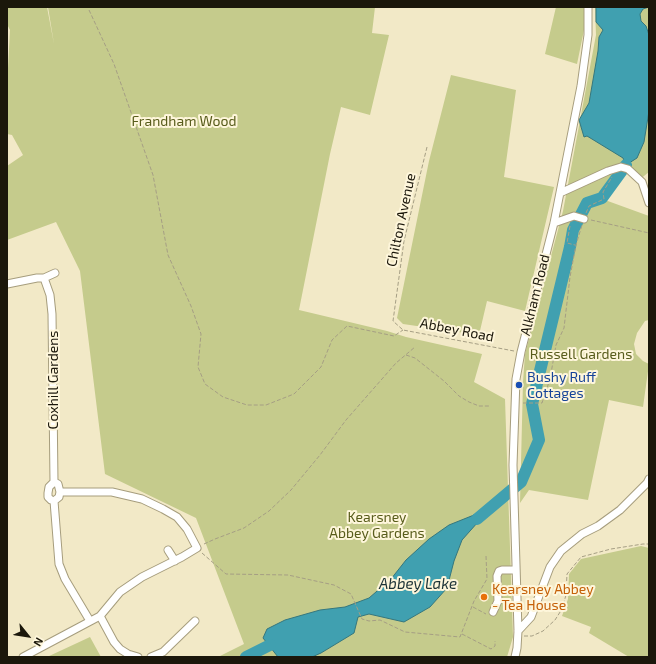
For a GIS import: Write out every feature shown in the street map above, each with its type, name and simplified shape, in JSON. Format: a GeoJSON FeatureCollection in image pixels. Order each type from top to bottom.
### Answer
{"type":"FeatureCollection","features":[{"type":"Feature","properties":{"kind":"street","name":"Alkham Road"},"geometry":{"type":"LineString","coordinates":[[516,657],[518,634],[513,465],[516,379],[521,352],[554,223],[581,86],[588,35],[588,7]]}},
{"type":"Feature","properties":{"kind":"street"},"geometry":{"type":"LineString","coordinates":[[560,193],[622,168],[642,182],[649,203]]}},
{"type":"Feature","properties":{"kind":"street"},"geometry":{"type":"LineString","coordinates":[[554,223],[574,216],[584,219]]}},
{"type":"Feature","properties":{"kind":"street"},"geometry":{"type":"LineString","coordinates":[[7,284],[44,278],[55,273]]}},
{"type":"Feature","properties":{"kind":"street","name":"Coxhill Gardens"},"geometry":{"type":"LineString","coordinates":[[44,278],[50,295],[52,314],[54,482],[48,486],[48,497],[54,501],[59,564],[65,579],[90,621]]}},
{"type":"Feature","properties":{"kind":"street"},"geometry":{"type":"LineString","coordinates":[[518,634],[531,617],[550,567],[561,551],[582,534],[598,526],[620,510],[649,480]]}},
{"type":"Feature","properties":{"kind":"street"},"geometry":{"type":"LineString","coordinates":[[54,482],[58,484],[60,492],[59,497],[54,501]]}},
{"type":"Feature","properties":{"kind":"street"},"geometry":{"type":"LineString","coordinates":[[23,657],[100,616],[120,592],[142,577],[175,561],[196,548],[187,529],[177,517],[142,499],[112,492],[60,492]]}},
{"type":"Feature","properties":{"kind":"street"},"geometry":{"type":"LineString","coordinates":[[168,550],[175,561]]}},
{"type":"Feature","properties":{"kind":"street"},"geometry":{"type":"LineString","coordinates":[[493,612],[498,602],[497,576],[499,571],[516,570]]}},
{"type":"Feature","properties":{"kind":"street"},"geometry":{"type":"LineString","coordinates":[[100,616],[114,642],[120,649],[128,654],[138,657]]}},
{"type":"Feature","properties":{"kind":"street"},"geometry":{"type":"LineString","coordinates":[[151,657],[163,652],[195,621]]}},
{"type":"Feature","properties":{"kind":"path"},"geometry":{"type":"LineString","coordinates":[[89,10],[114,64],[153,176],[168,255],[191,306],[201,334],[198,367],[205,384],[223,397],[247,405],[266,405],[294,394],[321,366],[332,340],[347,326],[394,336],[403,330]]}},
{"type":"Feature","properties":{"kind":"path","name":"Chilton Avenue"},"geometry":{"type":"LineString","coordinates":[[393,321],[404,241],[427,147]]}},
{"type":"Feature","properties":{"kind":"path"},"geometry":{"type":"LineString","coordinates":[[522,402],[542,403],[550,379],[556,346],[564,328],[570,277],[576,245],[584,219],[589,206],[604,199],[603,192],[622,168]]}},
{"type":"Feature","properties":{"kind":"path"},"geometry":{"type":"LineString","coordinates":[[584,219],[649,233]]}},
{"type":"Feature","properties":{"kind":"path"},"geometry":{"type":"LineString","coordinates":[[563,220],[571,223],[567,243],[576,245]]}},
{"type":"Feature","properties":{"kind":"path","name":"Abbey Road"},"geometry":{"type":"LineString","coordinates":[[393,321],[403,330],[521,352]]}},
{"type":"Feature","properties":{"kind":"path"},"geometry":{"type":"LineString","coordinates":[[415,347],[396,363],[346,420],[291,490],[269,511],[244,528],[215,538],[196,548],[226,574],[288,575],[334,585],[351,594],[362,619],[369,621],[380,620],[405,632],[460,637],[487,579],[486,556]]}},
{"type":"Feature","properties":{"kind":"path"},"geometry":{"type":"LineString","coordinates":[[405,355],[415,358],[444,381],[459,396],[479,406],[490,406]]}},
{"type":"Feature","properties":{"kind":"path"},"geometry":{"type":"LineString","coordinates":[[518,634],[532,636],[543,631],[555,620],[562,610],[566,595],[567,574],[581,557],[611,549],[649,544]]}},
{"type":"Feature","properties":{"kind":"path"},"geometry":{"type":"LineString","coordinates":[[473,607],[489,615],[493,612]]}},
{"type":"Feature","properties":{"kind":"path"},"geometry":{"type":"LineString","coordinates":[[461,634],[492,649],[495,646],[495,641]]}},
{"type":"Feature","properties":{"kind":"green space"},"geometry":{"type":"Polygon","coordinates":[[[7,7],[47,7],[54,44],[48,7],[375,7],[372,33],[389,35],[370,115],[341,107],[330,154],[299,310],[406,337],[482,354],[474,382],[505,399],[513,637],[507,657],[218,657],[244,644],[196,518],[105,474],[80,271],[56,222],[7,240],[7,166],[23,155],[12,135],[7,134],[7,87],[10,30],[7,24],[7,7]]]}},
{"type":"Feature","properties":{"kind":"green space"},"geometry":{"type":"Polygon","coordinates":[[[556,7],[586,7],[584,30],[577,64],[545,54],[556,7]]]}},
{"type":"Feature","properties":{"kind":"green space","name":"Russell Gardens"},"geometry":{"type":"Polygon","coordinates":[[[595,7],[649,7],[649,172],[639,180],[624,172],[605,200],[649,216],[649,320],[645,321],[637,333],[634,344],[636,354],[643,361],[649,364],[643,407],[609,400],[588,500],[529,490],[520,503],[525,354],[563,211],[596,35],[595,7]]]}},
{"type":"Feature","properties":{"kind":"green space"},"geometry":{"type":"Polygon","coordinates":[[[451,75],[516,90],[504,177],[554,187],[525,311],[487,301],[479,335],[403,324],[397,318],[429,161],[451,75]]]}},
{"type":"Feature","properties":{"kind":"green space"},"geometry":{"type":"Polygon","coordinates":[[[641,546],[649,548],[649,657],[629,657],[589,633],[591,627],[562,616],[568,599],[569,574],[581,559],[641,546]]]}},
{"type":"Feature","properties":{"kind":"green space"},"geometry":{"type":"Polygon","coordinates":[[[90,637],[101,657],[47,657],[90,637]]]}},
{"type":"Feature","properties":{"kind":"water"},"geometry":{"type":"Polygon","coordinates":[[[596,7],[649,7],[643,9],[640,14],[641,21],[646,26],[649,35],[649,111],[644,142],[637,158],[626,165],[623,158],[587,136],[584,137],[579,120],[589,103],[599,37],[603,30],[596,22],[596,7]]]}},
{"type":"Feature","properties":{"kind":"water","name":"Abbey Lake"},"geometry":{"type":"Polygon","coordinates":[[[474,515],[478,522],[462,540],[454,561],[447,588],[430,607],[404,622],[369,614],[358,617],[354,633],[312,657],[278,657],[263,638],[267,629],[285,620],[320,610],[345,607],[369,598],[391,579],[406,560],[429,539],[449,525],[474,515]]]}},
{"type":"Feature","properties":{"kind":"waterway"},"geometry":{"type":"LineString","coordinates":[[477,519],[521,482],[539,440],[532,404],[573,230],[587,203],[602,198],[626,165]]}},
{"type":"Feature","properties":{"kind":"waterway"},"geometry":{"type":"LineString","coordinates":[[246,657],[270,645]]}},
{"type":"Feature","properties":{"kind":"place","name":"Bushy Ruff Cottages"},"geometry":{"type":"Point","coordinates":[519,385]}},
{"type":"Feature","properties":{"kind":"place","name":"Kearsney Abbey - Tea House"},"geometry":{"type":"Point","coordinates":[484,597]}},
{"type":"Feature","properties":{"kind":"park label","name":"Frandham Wood"},"geometry":{"type":"Point","coordinates":[184,121]}},
{"type":"Feature","properties":{"kind":"park label","name":"Kearsney Abbey Gardens"},"geometry":{"type":"Point","coordinates":[377,526]}}]}
